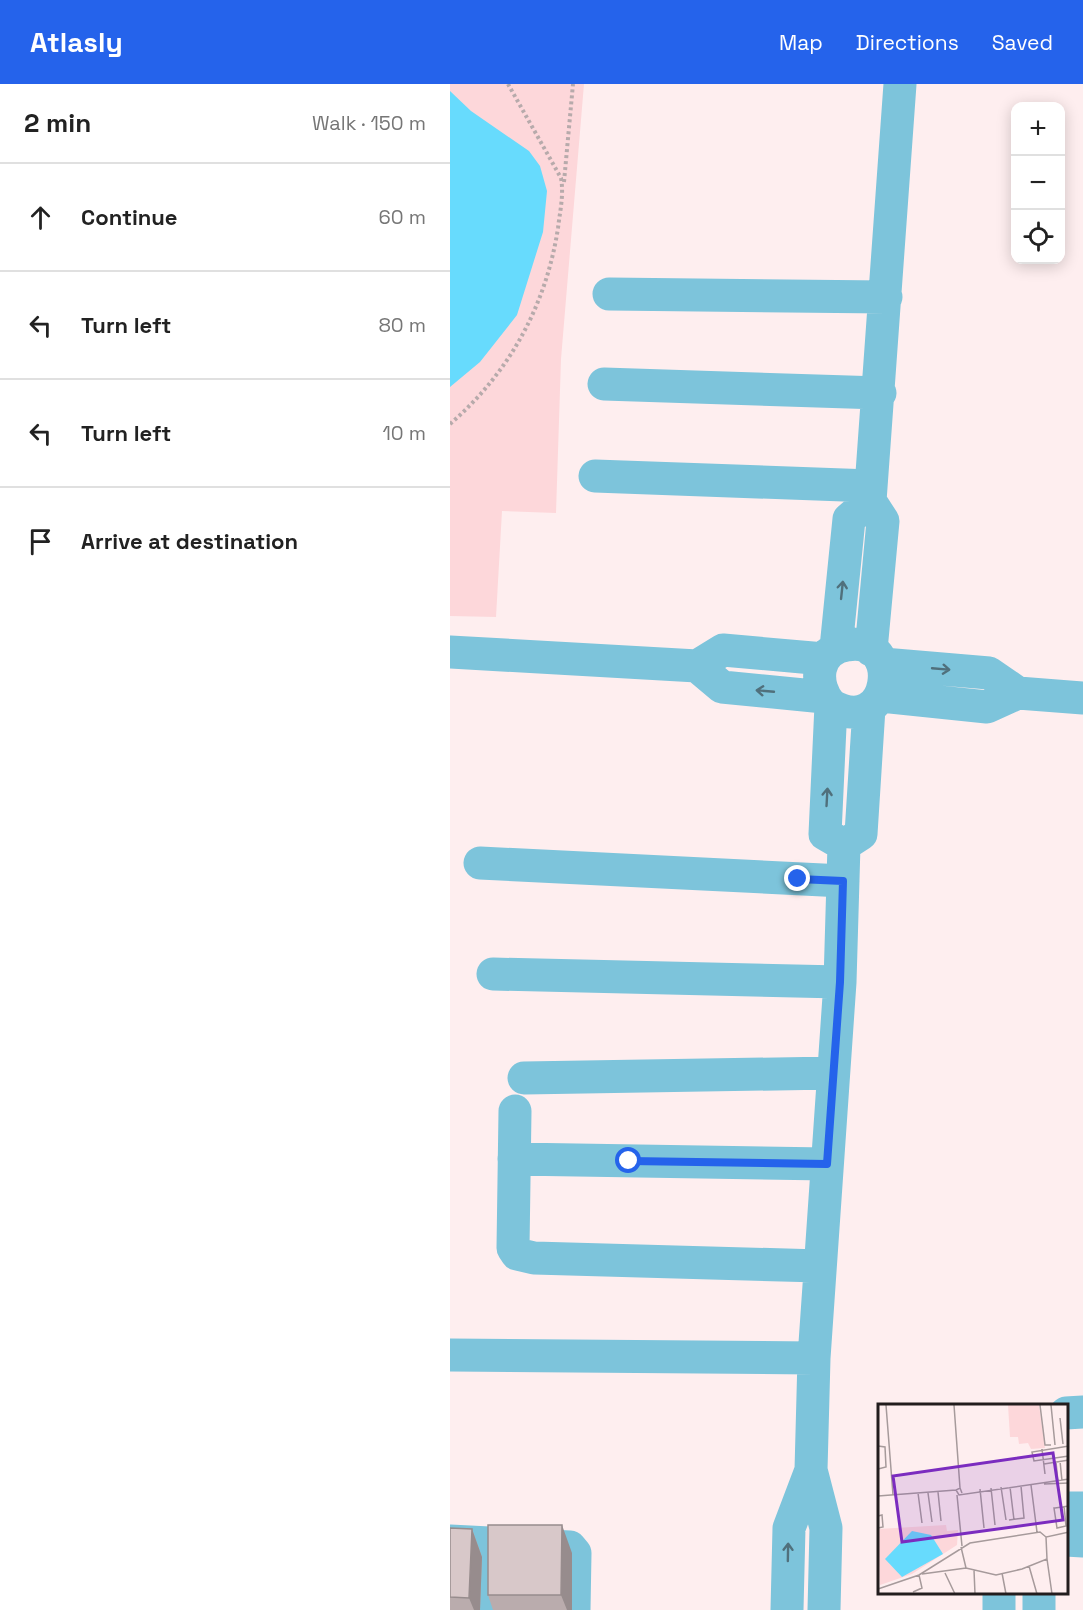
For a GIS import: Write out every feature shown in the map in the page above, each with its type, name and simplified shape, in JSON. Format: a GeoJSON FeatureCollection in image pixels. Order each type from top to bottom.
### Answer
{"type":"FeatureCollection","features":[{"type":"Feature","properties":{"kind":"street"},"geometry":{"type":"LineString","coordinates":[[844,845],[861,834],[875,702],[886,675],[877,657],[883,521],[870,494],[880,393],[900,84]]}},
{"type":"Feature","properties":{"kind":"street"},"geometry":{"type":"LineString","coordinates":[[609,294],[886,297]]}},
{"type":"Feature","properties":{"kind":"street"},"geometry":{"type":"LineString","coordinates":[[604,384],[880,393]]}},
{"type":"Feature","properties":{"kind":"street"},"geometry":{"type":"LineString","coordinates":[[595,476],[870,494]]}},
{"type":"Feature","properties":{"kind":"street"},"geometry":{"type":"LineString","coordinates":[[844,845],[825,834],[827,701],[818,678],[830,654],[849,519],[870,494]]}},
{"type":"Feature","properties":{"kind":"street"},"geometry":{"type":"LineString","coordinates":[[450,652],[697,666],[723,650],[830,654],[854,644],[877,657],[989,673],[1018,693]]}},
{"type":"Feature","properties":{"kind":"street"},"geometry":{"type":"LineString","coordinates":[[697,666],[722,687],[827,701],[850,712],[875,702],[987,707],[1018,693],[1083,698]]}},
{"type":"Feature","properties":{"kind":"street"},"geometry":{"type":"LineString","coordinates":[[824,1610],[826,1528],[811,1470],[814,1358],[840,982],[844,845]]}},
{"type":"Feature","properties":{"kind":"street"},"geometry":{"type":"LineString","coordinates":[[480,863],[843,881]]}},
{"type":"Feature","properties":{"kind":"street"},"geometry":{"type":"LineString","coordinates":[[493,974],[840,982]]}},
{"type":"Feature","properties":{"kind":"street"},"geometry":{"type":"LineString","coordinates":[[524,1078],[833,1073]]}},
{"type":"Feature","properties":{"kind":"street"},"geometry":{"type":"LineString","coordinates":[[515,1111],[513,1248],[517,1254],[534,1258],[820,1266]]}},
{"type":"Feature","properties":{"kind":"street"},"geometry":{"type":"LineString","coordinates":[[514,1159],[827,1164]]}},
{"type":"Feature","properties":{"kind":"street"},"geometry":{"type":"LineString","coordinates":[[450,1355],[814,1358]]}},
{"type":"Feature","properties":{"kind":"street"},"geometry":{"type":"LineString","coordinates":[[1068,1413],[1083,1412]]}},
{"type":"Feature","properties":{"kind":"street"},"geometry":{"type":"LineString","coordinates":[[787,1610],[789,1528],[811,1470]]}},
{"type":"Feature","properties":{"kind":"street"},"geometry":{"type":"LineString","coordinates":[[1068,1540],[1083,1541]]}},
{"type":"Feature","properties":{"kind":"street"},"geometry":{"type":"LineString","coordinates":[[450,1541],[570,1547],[575,1553],[574,1610]]}},
{"type":"Feature","properties":{"kind":"street"},"geometry":{"type":"LineString","coordinates":[[490,1610],[491,1542]]}},
{"type":"Feature","properties":{"kind":"path"},"geometry":{"type":"LineString","coordinates":[[508,84],[561,178],[563,187]]}},
{"type":"Feature","properties":{"kind":"path"},"geometry":{"type":"LineString","coordinates":[[450,424],[477,401],[497,376],[516,349],[531,319],[553,254],[563,187],[573,84]]}},
{"type":"Feature","properties":{"kind":"shaded area"},"geometry":{"type":"Polygon","coordinates":[[[450,84],[584,84],[561,359],[556,513],[502,511],[496,617],[450,616],[450,84]]]}},
{"type":"Feature","properties":{"kind":"water"},"geometry":{"type":"Polygon","coordinates":[[[450,91],[471,111],[529,151],[540,166],[547,191],[543,232],[517,315],[480,362],[450,387],[450,91]]]}},
{"type":"Feature","properties":{"kind":"building"},"geometry":{"type":"Polygon","coordinates":[[[488,1525],[562,1525],[561,1595],[488,1595],[488,1525]]]}},
{"type":"Feature","properties":{"kind":"building"},"geometry":{"type":"Polygon","coordinates":[[[450,1528],[472,1529],[469,1598],[450,1597],[450,1528]]]}},
{"type":"Feature","properties":{"kind":"route"},"geometry":{"type":"LineString","coordinates":[[629,1161],[827,1164],[840,982],[843,881],[798,879]]}}]}
